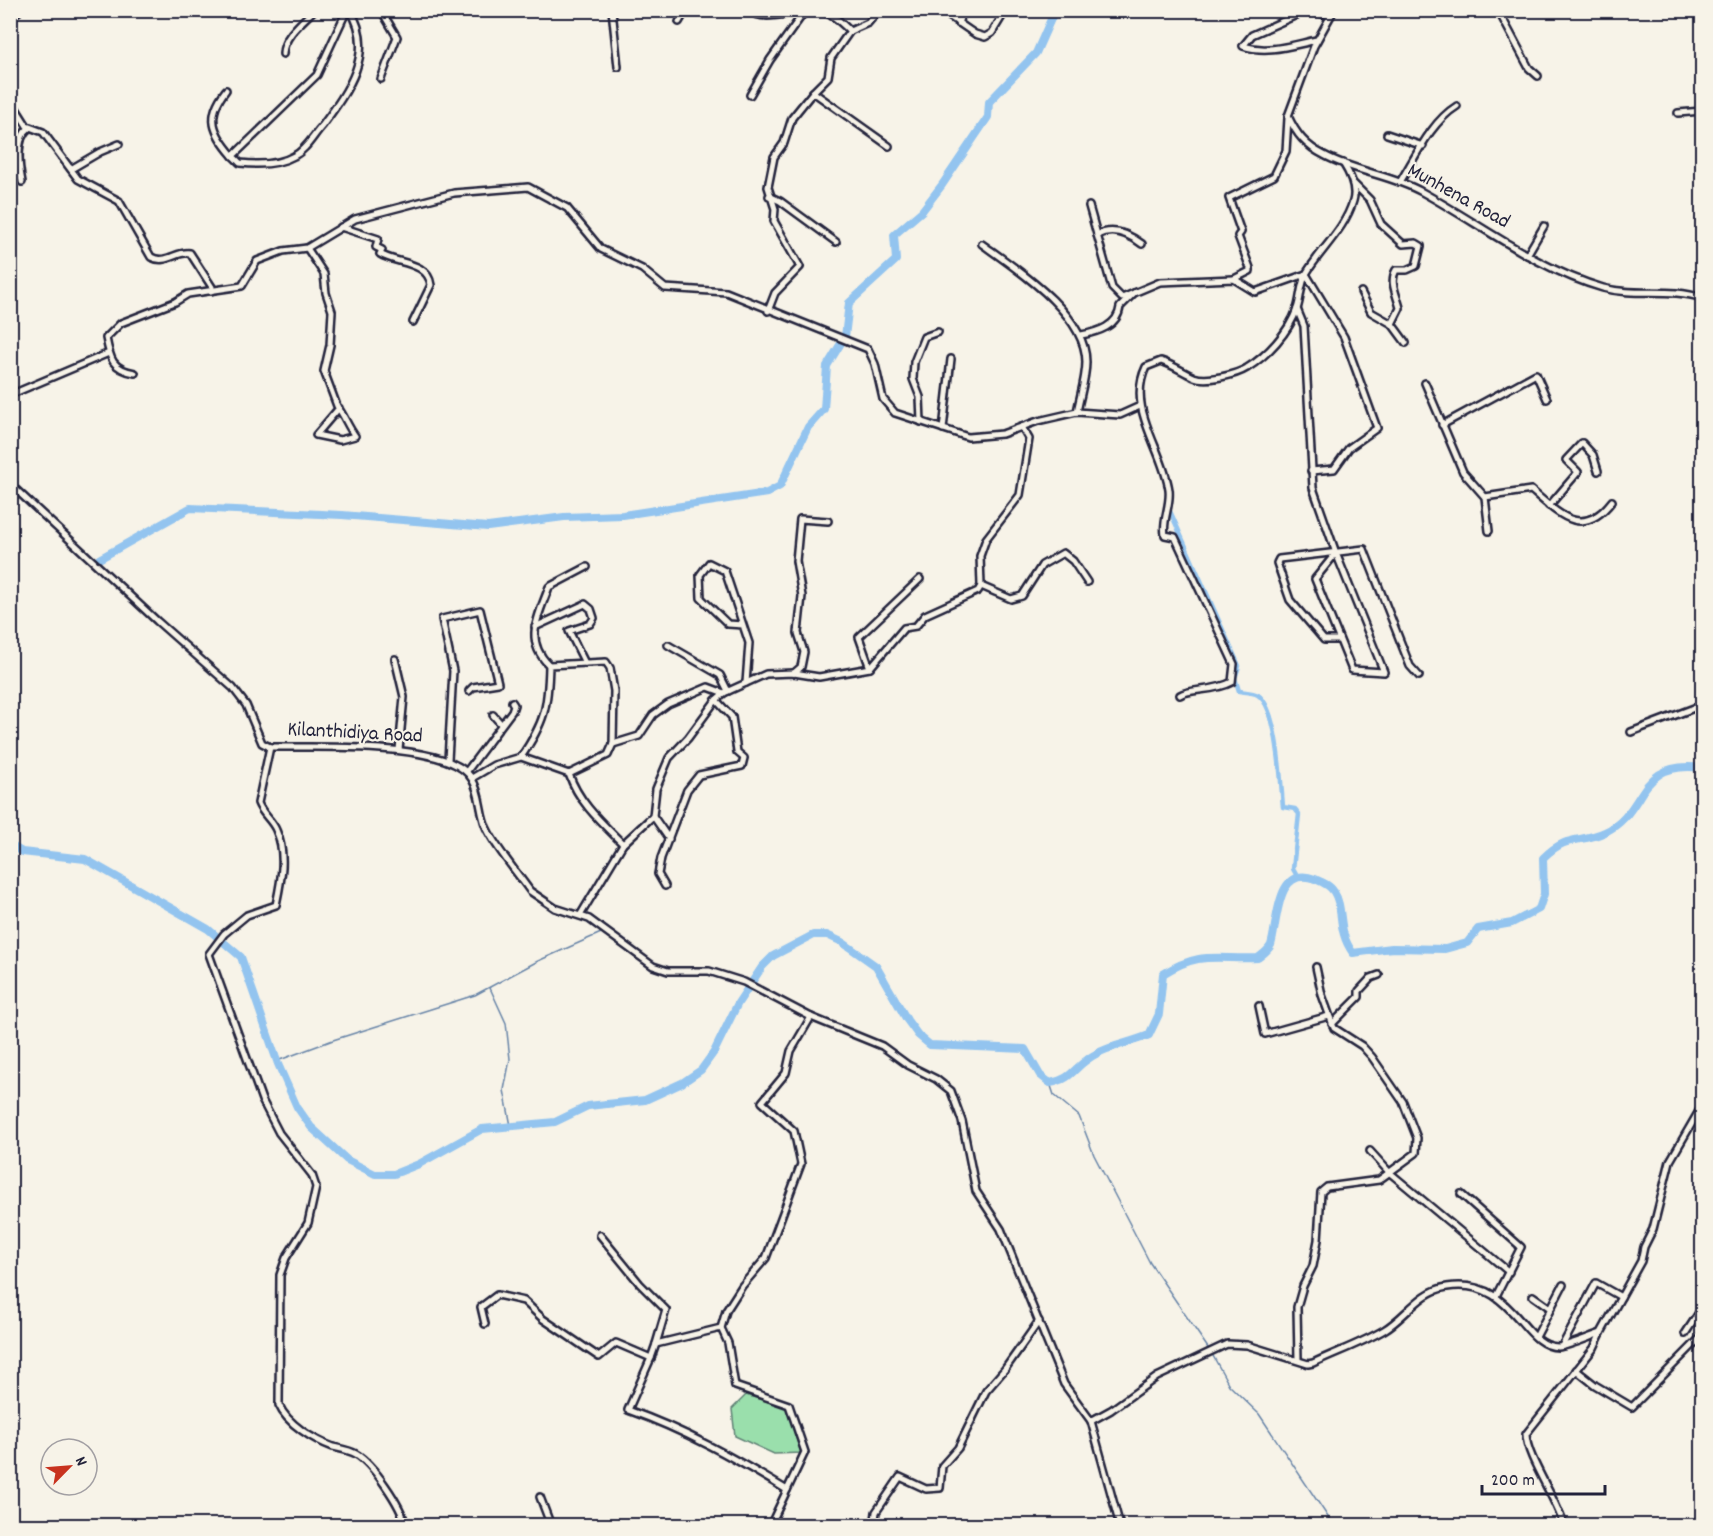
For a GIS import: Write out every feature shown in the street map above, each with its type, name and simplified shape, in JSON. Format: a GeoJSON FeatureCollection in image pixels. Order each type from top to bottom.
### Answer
{"type":"FeatureCollection","features":[{"type":"Feature","properties":{"kind":"street"},"geometry":{"type":"LineString","coordinates":[[283,54],[283,46],[289,37],[314,10]]}},
{"type":"Feature","properties":{"kind":"street"},"geometry":{"type":"LineString","coordinates":[[234,156],[317,75],[349,10]]}},
{"type":"Feature","properties":{"kind":"street"},"geometry":{"type":"LineString","coordinates":[[226,90],[214,111],[216,136],[240,163],[253,165],[293,157],[304,148],[353,81],[361,58],[360,30],[349,10]]}},
{"type":"Feature","properties":{"kind":"street"},"geometry":{"type":"LineString","coordinates":[[381,10],[397,37],[381,79]]}},
{"type":"Feature","properties":{"kind":"street"},"geometry":{"type":"LineString","coordinates":[[387,18],[390,10]]}},
{"type":"Feature","properties":{"kind":"street"},"geometry":{"type":"LineString","coordinates":[[612,10],[618,67]]}},
{"type":"Feature","properties":{"kind":"street"},"geometry":{"type":"LineString","coordinates":[[679,22],[686,10]]}},
{"type":"Feature","properties":{"kind":"street"},"geometry":{"type":"LineString","coordinates":[[749,10],[757,16],[764,17],[799,11],[826,12],[850,31]]}},
{"type":"Feature","properties":{"kind":"street"},"geometry":{"type":"LineString","coordinates":[[768,311],[782,284],[800,267],[774,221],[775,209],[769,196],[768,186],[774,157],[784,143],[792,118],[828,77],[831,58],[850,31],[868,23],[879,10]]}},
{"type":"Feature","properties":{"kind":"street"},"geometry":{"type":"LineString","coordinates":[[940,10],[958,23],[985,37],[992,33],[1006,10]]}},
{"type":"Feature","properties":{"kind":"street"},"geometry":{"type":"LineString","coordinates":[[958,23],[963,10]]}},
{"type":"Feature","properties":{"kind":"street"},"geometry":{"type":"LineString","coordinates":[[1089,206],[1112,288],[1122,298],[1136,290],[1160,282],[1234,279],[1250,272],[1240,245],[1238,236],[1241,232],[1229,198],[1274,176],[1286,151],[1288,116],[1317,40],[1332,13],[1309,10],[1252,35],[1242,46],[1257,51],[1274,50],[1317,40]]}},
{"type":"Feature","properties":{"kind":"street"},"geometry":{"type":"LineString","coordinates":[[1498,10],[1529,68],[1538,76]]}},
{"type":"Feature","properties":{"kind":"street"},"geometry":{"type":"LineString","coordinates":[[750,95],[770,60],[805,11]]}},
{"type":"Feature","properties":{"kind":"street"},"geometry":{"type":"LineString","coordinates":[[10,15],[18,12]]}},
{"type":"Feature","properties":{"kind":"street"},"geometry":{"type":"LineString","coordinates":[[813,92],[889,146]]}},
{"type":"Feature","properties":{"kind":"street"},"geometry":{"type":"LineString","coordinates":[[10,99],[29,128]]}},
{"type":"Feature","properties":{"kind":"street"},"geometry":{"type":"LineString","coordinates":[[1400,182],[1430,132],[1446,112],[1457,106]]}},
{"type":"Feature","properties":{"kind":"street"},"geometry":{"type":"LineString","coordinates":[[1678,113],[1702,111]]}},
{"type":"Feature","properties":{"kind":"street","name":"Munhena Road"},"geometry":{"type":"LineString","coordinates":[[1288,116],[1295,131],[1306,143],[1324,155],[1421,191],[1527,255],[1575,279],[1618,292],[1686,293],[1702,298]]}},
{"type":"Feature","properties":{"kind":"street"},"geometry":{"type":"LineString","coordinates":[[29,128],[43,132],[85,184],[120,201],[151,257],[162,261],[184,252],[190,253],[212,286],[211,291]]}},
{"type":"Feature","properties":{"kind":"street"},"geometry":{"type":"LineString","coordinates":[[22,182],[18,162],[23,135],[29,128]]}},
{"type":"Feature","properties":{"kind":"street"},"geometry":{"type":"LineString","coordinates":[[1387,134],[1423,146]]}},
{"type":"Feature","properties":{"kind":"street"},"geometry":{"type":"LineString","coordinates":[[71,169],[119,144]]}},
{"type":"Feature","properties":{"kind":"street"},"geometry":{"type":"LineString","coordinates":[[1336,553],[1315,579],[1352,670],[1383,672],[1313,488],[1304,326],[1297,309],[1298,293],[1306,274],[1341,225],[1354,200],[1352,182],[1343,163]]}},
{"type":"Feature","properties":{"kind":"street"},"geometry":{"type":"LineString","coordinates":[[1352,182],[1370,200],[1382,225],[1403,244],[1416,243],[1421,246],[1416,266],[1407,270],[1396,270],[1393,273],[1393,289],[1400,308],[1392,324]]}},
{"type":"Feature","properties":{"kind":"street"},"geometry":{"type":"LineString","coordinates":[[135,373],[121,370],[113,365],[109,353],[106,338],[121,323],[175,302],[188,294],[242,286],[257,261],[283,251],[307,248],[356,219],[454,193],[528,188],[567,208],[601,249],[642,269],[665,288],[726,292],[768,311],[868,349],[875,364],[883,399],[895,413],[968,437],[1002,434],[1077,412],[1120,415],[1140,406]]}},
{"type":"Feature","properties":{"kind":"street"},"geometry":{"type":"LineString","coordinates":[[769,196],[780,201],[836,242]]}},
{"type":"Feature","properties":{"kind":"street"},"geometry":{"type":"LineString","coordinates":[[1527,255],[1544,226]]}},
{"type":"Feature","properties":{"kind":"street"},"geometry":{"type":"LineString","coordinates":[[341,227],[378,239],[376,247],[382,249],[380,254],[412,264],[424,271],[431,285],[413,322]]}},
{"type":"Feature","properties":{"kind":"street"},"geometry":{"type":"LineString","coordinates":[[1097,235],[1105,231],[1119,232],[1143,243]]}},
{"type":"Feature","properties":{"kind":"street"},"geometry":{"type":"LineString","coordinates":[[982,244],[1056,304],[1081,335],[1086,362],[1077,412]]}},
{"type":"Feature","properties":{"kind":"street"},"geometry":{"type":"LineString","coordinates":[[307,248],[326,279],[326,293],[332,311],[330,345],[324,371],[339,408],[355,436],[340,440],[316,435],[339,408]]}},
{"type":"Feature","properties":{"kind":"street"},"geometry":{"type":"LineString","coordinates":[[1234,279],[1256,292],[1306,274]]}},
{"type":"Feature","properties":{"kind":"street"},"geometry":{"type":"LineString","coordinates":[[1306,274],[1344,337],[1377,428],[1349,448],[1334,469],[1311,471]]}},
{"type":"Feature","properties":{"kind":"street"},"geometry":{"type":"LineString","coordinates":[[1081,335],[1099,332],[1115,321],[1120,314],[1120,307],[1136,290]]}},
{"type":"Feature","properties":{"kind":"street"},"geometry":{"type":"LineString","coordinates":[[1362,292],[1371,312],[1392,324],[1406,343]]}},
{"type":"Feature","properties":{"kind":"street"},"geometry":{"type":"LineString","coordinates":[[1180,695],[1187,691],[1219,689],[1232,682],[1234,664],[1175,537],[1165,535],[1169,492],[1166,473],[1140,406],[1141,378],[1146,367],[1161,361],[1179,367],[1195,378],[1210,379],[1246,369],[1279,340],[1297,309]]}},
{"type":"Feature","properties":{"kind":"street"},"geometry":{"type":"LineString","coordinates":[[921,422],[920,397],[913,379],[914,363],[924,337],[938,332]]}},
{"type":"Feature","properties":{"kind":"street"},"geometry":{"type":"LineString","coordinates":[[10,395],[109,353]]}},
{"type":"Feature","properties":{"kind":"street"},"geometry":{"type":"LineString","coordinates":[[943,429],[951,359]]}},
{"type":"Feature","properties":{"kind":"street"},"geometry":{"type":"LineString","coordinates":[[1442,425],[1536,374],[1547,399]]}},
{"type":"Feature","properties":{"kind":"street"},"geometry":{"type":"LineString","coordinates":[[1425,384],[1463,472],[1485,497],[1489,531]]}},
{"type":"Feature","properties":{"kind":"street"},"geometry":{"type":"LineString","coordinates":[[981,586],[980,556],[986,539],[1020,495],[1029,439],[1022,427]]}},
{"type":"Feature","properties":{"kind":"street"},"geometry":{"type":"LineString","coordinates":[[1549,506],[1578,472],[1566,460],[1582,443],[1593,455],[1598,471]]}},
{"type":"Feature","properties":{"kind":"street","name":"Kilanthidiya Road"},"geometry":{"type":"LineString","coordinates":[[10,484],[157,621],[233,688],[246,705],[258,739],[270,747],[399,750],[448,760],[467,771],[472,778],[487,830],[530,891],[555,908],[581,914],[653,966],[668,971],[710,971],[744,982],[811,1017],[882,1046],[908,1065],[936,1078],[951,1091],[963,1121],[976,1191],[1001,1229],[1064,1383],[1091,1421],[1120,1526]]}},
{"type":"Feature","properties":{"kind":"street"},"geometry":{"type":"LineString","coordinates":[[1485,497],[1531,490],[1564,518],[1583,522],[1602,514],[1612,501]]}},
{"type":"Feature","properties":{"kind":"street"},"geometry":{"type":"LineString","coordinates":[[794,673],[801,667],[804,652],[798,633],[802,596],[796,561],[800,519],[828,520]]}},
{"type":"Feature","properties":{"kind":"street"},"geometry":{"type":"LineString","coordinates":[[1340,640],[1324,640],[1290,600],[1277,562],[1279,559],[1364,549],[1410,666],[1419,676]]}},
{"type":"Feature","properties":{"kind":"street"},"geometry":{"type":"LineString","coordinates":[[981,586],[1011,599],[1022,596],[1042,565],[1063,553],[1073,561],[1087,582]]}},
{"type":"Feature","properties":{"kind":"street"},"geometry":{"type":"LineString","coordinates":[[743,625],[728,624],[701,598],[700,575],[709,563],[725,571],[743,625],[749,643],[746,683]]}},
{"type":"Feature","properties":{"kind":"street"},"geometry":{"type":"LineString","coordinates":[[472,778],[494,765],[521,757],[569,774],[608,754],[613,744],[614,691],[610,668],[606,662],[549,664],[540,656],[533,633],[549,587],[587,567]]}},
{"type":"Feature","properties":{"kind":"street"},"geometry":{"type":"LineString","coordinates":[[870,668],[858,637],[920,579]]}},
{"type":"Feature","properties":{"kind":"street"},"geometry":{"type":"LineString","coordinates":[[581,914],[623,844],[652,816],[656,789],[669,758],[688,738],[716,700],[726,692],[766,674],[794,673],[819,677],[870,668],[904,628],[916,626],[925,615],[957,598],[969,596],[981,586]]}},
{"type":"Feature","properties":{"kind":"street"},"geometry":{"type":"LineString","coordinates":[[535,627],[585,604],[591,609],[594,618],[590,624],[569,631],[585,663]]}},
{"type":"Feature","properties":{"kind":"street"},"geometry":{"type":"LineString","coordinates":[[448,760],[453,671],[442,619],[480,610],[498,682],[472,687],[469,691]]}},
{"type":"Feature","properties":{"kind":"street"},"geometry":{"type":"LineString","coordinates":[[668,645],[720,675],[726,692]]}},
{"type":"Feature","properties":{"kind":"street"},"geometry":{"type":"LineString","coordinates":[[395,659],[404,697],[399,750]]}},
{"type":"Feature","properties":{"kind":"street"},"geometry":{"type":"LineString","coordinates":[[521,757],[540,729],[548,700],[549,664]]}},
{"type":"Feature","properties":{"kind":"street"},"geometry":{"type":"LineString","coordinates":[[613,744],[639,736],[653,715],[668,704],[708,687],[726,692]]}},
{"type":"Feature","properties":{"kind":"street"},"geometry":{"type":"LineString","coordinates":[[665,886],[658,874],[687,790],[699,776],[742,766],[744,758],[737,752],[732,717],[716,700]]}},
{"type":"Feature","properties":{"kind":"street"},"geometry":{"type":"LineString","coordinates":[[467,771],[512,711],[514,705],[512,702]]}},
{"type":"Feature","properties":{"kind":"street"},"geometry":{"type":"LineString","coordinates":[[1631,732],[1702,705]]}},
{"type":"Feature","properties":{"kind":"street"},"geometry":{"type":"LineString","coordinates":[[493,715],[501,724]]}},
{"type":"Feature","properties":{"kind":"street"},"geometry":{"type":"LineString","coordinates":[[270,747],[258,803],[276,829],[280,844],[282,871],[276,905],[251,912],[224,934],[209,954],[261,1100],[279,1133],[312,1175],[316,1187],[308,1222],[293,1246],[280,1275],[277,1392],[279,1405],[288,1420],[315,1438],[353,1452],[368,1462],[398,1507],[405,1526]]}},
{"type":"Feature","properties":{"kind":"street"},"geometry":{"type":"LineString","coordinates":[[569,774],[574,787],[594,815],[623,844]]}},
{"type":"Feature","properties":{"kind":"street"},"geometry":{"type":"LineString","coordinates":[[652,816],[669,838]]}},
{"type":"Feature","properties":{"kind":"street"},"geometry":{"type":"LineString","coordinates":[[1298,1360],[1297,1307],[1303,1286],[1313,1266],[1318,1240],[1321,1191],[1327,1187],[1379,1180],[1416,1153],[1417,1137],[1403,1102],[1372,1057],[1362,1046],[1334,1028],[1316,967]]}},
{"type":"Feature","properties":{"kind":"street"},"geometry":{"type":"LineString","coordinates":[[1332,1024],[1359,997],[1359,991],[1371,978],[1379,975]]}},
{"type":"Feature","properties":{"kind":"street"},"geometry":{"type":"LineString","coordinates":[[1259,1006],[1265,1034],[1329,1016]]}},
{"type":"Feature","properties":{"kind":"street"},"geometry":{"type":"LineString","coordinates":[[770,1526],[805,1452],[789,1405],[735,1386],[728,1344],[721,1328],[726,1311],[742,1286],[766,1258],[801,1164],[794,1131],[762,1102],[786,1073],[791,1052],[811,1017]]}},
{"type":"Feature","properties":{"kind":"street"},"geometry":{"type":"LineString","coordinates":[[1564,1526],[1526,1437],[1529,1429],[1599,1342],[1601,1334],[1641,1261],[1656,1219],[1670,1161],[1702,1106]]}},
{"type":"Feature","properties":{"kind":"street"},"geometry":{"type":"LineString","coordinates":[[1370,1151],[1389,1172],[1509,1272]]}},
{"type":"Feature","properties":{"kind":"street"},"geometry":{"type":"LineString","coordinates":[[1461,1194],[1521,1246],[1496,1296]]}},
{"type":"Feature","properties":{"kind":"street"},"geometry":{"type":"LineString","coordinates":[[600,1235],[640,1284],[666,1310],[651,1358],[628,1410],[654,1419],[730,1456],[787,1490]]}},
{"type":"Feature","properties":{"kind":"street"},"geometry":{"type":"LineString","coordinates":[[1562,1346],[1596,1283],[1621,1297]]}},
{"type":"Feature","properties":{"kind":"street"},"geometry":{"type":"LineString","coordinates":[[1536,1337],[1550,1308],[1558,1298],[1563,1284]]}},
{"type":"Feature","properties":{"kind":"street"},"geometry":{"type":"LineString","coordinates":[[1091,1421],[1111,1410],[1157,1377],[1227,1344],[1247,1345],[1313,1363],[1384,1330],[1432,1292],[1457,1287],[1482,1290],[1503,1300],[1536,1337],[1546,1344],[1562,1346],[1601,1334]]}},
{"type":"Feature","properties":{"kind":"street"},"geometry":{"type":"LineString","coordinates":[[485,1324],[481,1307],[497,1295],[524,1301],[543,1319],[599,1357],[616,1342],[651,1358]]}},
{"type":"Feature","properties":{"kind":"street"},"geometry":{"type":"LineString","coordinates":[[1533,1296],[1550,1308]]}},
{"type":"Feature","properties":{"kind":"street"},"geometry":{"type":"LineString","coordinates":[[1685,1334],[1702,1308]]}},
{"type":"Feature","properties":{"kind":"street"},"geometry":{"type":"LineString","coordinates":[[875,1520],[876,1512],[900,1476],[927,1489],[940,1488],[942,1466],[958,1448],[986,1390],[1005,1369],[1039,1321]]}},
{"type":"Feature","properties":{"kind":"street"},"geometry":{"type":"LineString","coordinates":[[656,1344],[721,1328]]}},
{"type":"Feature","properties":{"kind":"street"},"geometry":{"type":"LineString","coordinates":[[1576,1371],[1594,1385],[1632,1407],[1702,1336]]}},
{"type":"Feature","properties":{"kind":"street"},"geometry":{"type":"LineString","coordinates":[[540,1497],[551,1526]]}},
{"type":"Feature","properties":{"kind":"green space"},"geometry":{"type":"Polygon","coordinates":[[[746,1395],[786,1407],[801,1453],[774,1454],[735,1436],[732,1409],[746,1395]]]}},
{"type":"Feature","properties":{"kind":"waterway"},"geometry":{"type":"LineString","coordinates":[[845,337],[849,303],[896,260],[894,235],[922,211],[942,185],[988,117],[989,102],[1036,53],[1055,10]]}},
{"type":"Feature","properties":{"kind":"waterway"},"geometry":{"type":"LineString","coordinates":[[99,559],[190,508],[342,515],[488,527],[564,517],[623,515],[767,493],[780,486],[808,427],[824,409],[827,366],[843,340]]}},
{"type":"Feature","properties":{"kind":"waterway"},"geometry":{"type":"LineString","coordinates":[[1170,511],[1239,666],[1235,678],[1239,691],[1258,695],[1265,703],[1270,715],[1277,747],[1283,807],[1295,809],[1299,814],[1293,869],[1298,878]]}},
{"type":"Feature","properties":{"kind":"waterway"},"geometry":{"type":"LineString","coordinates":[[10,845],[22,852],[85,859],[208,929],[241,957],[278,1064],[297,1107],[311,1127],[347,1160],[375,1174],[394,1174],[419,1164],[482,1129],[555,1122],[588,1106],[645,1100],[682,1083],[701,1070],[714,1052],[738,1003],[762,967],[773,956],[813,935],[827,935],[842,942],[876,966],[907,1020],[918,1035],[930,1045],[1025,1049],[1040,1075],[1050,1083],[1057,1081],[1067,1077],[1095,1055],[1149,1035],[1159,1014],[1163,974],[1199,959],[1258,958],[1271,945],[1281,898],[1285,888],[1292,880],[1302,877],[1315,879],[1332,890],[1339,905],[1344,936],[1353,953],[1392,948],[1445,949],[1467,943],[1478,929],[1512,923],[1539,909],[1544,894],[1543,858],[1552,850],[1567,842],[1596,836],[1619,823],[1644,789],[1665,771],[1680,767],[1702,768]]}},
{"type":"Feature","properties":{"kind":"waterway"},"geometry":{"type":"LineString","coordinates":[[277,1061],[333,1040],[475,995],[538,961],[601,933]]}},
{"type":"Feature","properties":{"kind":"waterway"},"geometry":{"type":"LineString","coordinates":[[490,988],[506,1023],[510,1059],[504,1090],[511,1126]]}},
{"type":"Feature","properties":{"kind":"waterway"},"geometry":{"type":"LineString","coordinates":[[1050,1083],[1054,1095],[1079,1116],[1094,1155],[1150,1263],[1208,1348]]}},
{"type":"Feature","properties":{"kind":"waterway"},"geometry":{"type":"LineString","coordinates":[[1212,1354],[1229,1385],[1259,1414],[1334,1526]]}}]}
